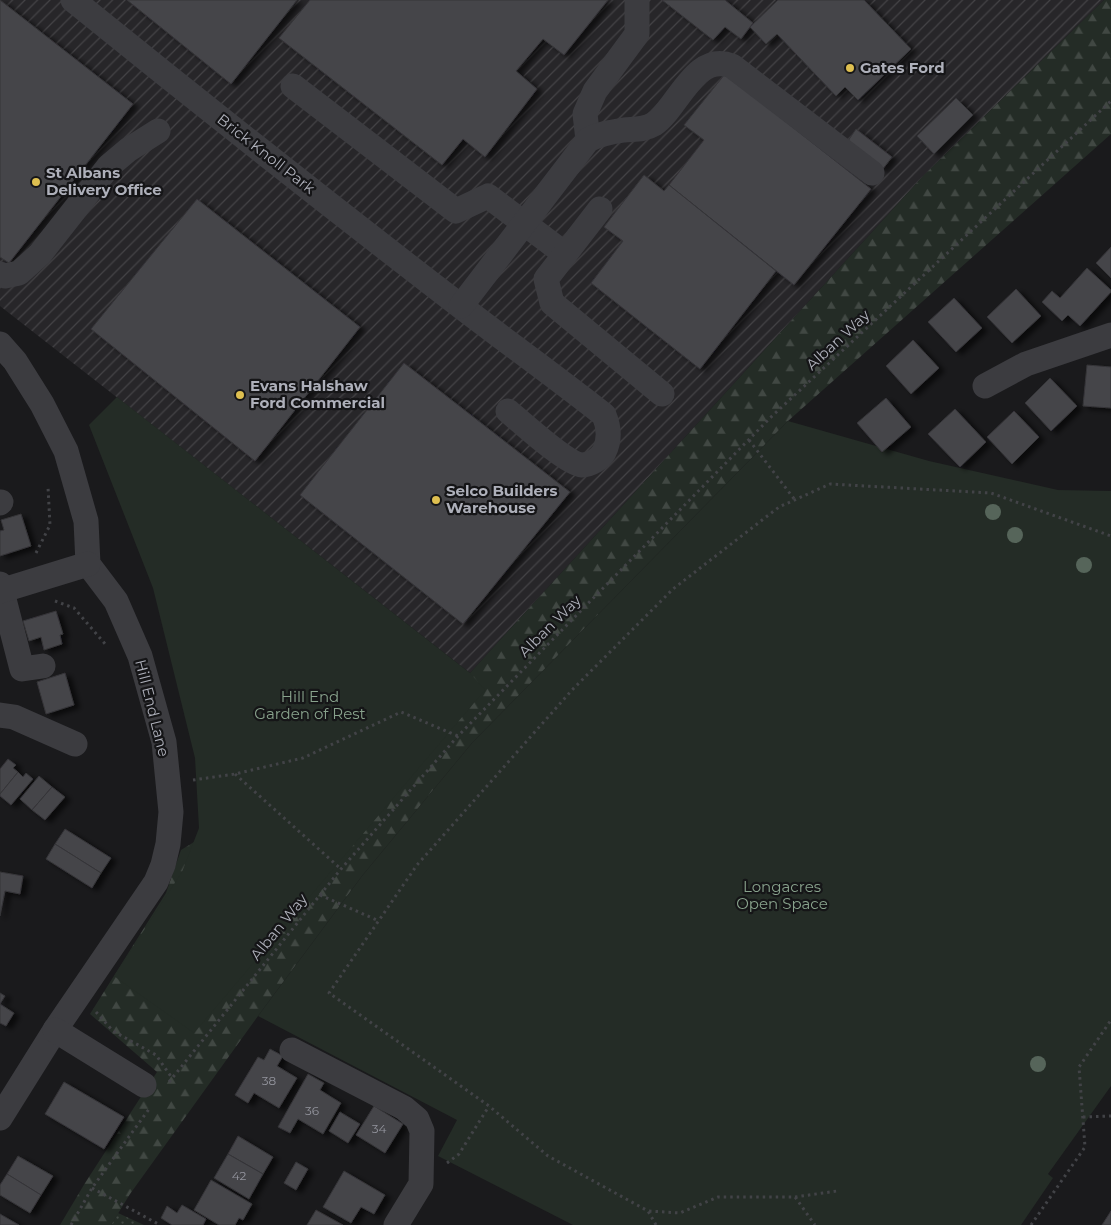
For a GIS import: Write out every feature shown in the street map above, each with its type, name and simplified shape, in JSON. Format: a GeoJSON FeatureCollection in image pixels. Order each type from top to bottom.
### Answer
{"type":"FeatureCollection","features":[{"type":"Feature","properties":{"kind":"street","name":"Brick Knoll Park"},"geometry":{"type":"LineString","coordinates":[[73,0],[190,95],[604,415],[608,425],[604,452],[596,461],[582,465],[569,461],[508,411]]}},
{"type":"Feature","properties":{"kind":"street"},"geometry":{"type":"LineString","coordinates":[[588,140],[585,114],[595,91],[637,34],[637,0]]}},
{"type":"Feature","properties":{"kind":"street"},"geometry":{"type":"LineString","coordinates":[[461,306],[588,140],[599,134],[643,129],[655,123],[696,74],[712,64],[732,66],[872,173]]}},
{"type":"Feature","properties":{"kind":"street"},"geometry":{"type":"LineString","coordinates":[[293,86],[456,212],[488,196],[565,254]]}},
{"type":"Feature","properties":{"kind":"street"},"geometry":{"type":"LineString","coordinates":[[0,274],[5,276],[18,273],[40,254],[109,166],[128,150],[158,131]]}},
{"type":"Feature","properties":{"kind":"street"},"geometry":{"type":"LineString","coordinates":[[600,209],[546,279],[552,303],[662,394]]}},
{"type":"Feature","properties":{"kind":"street"},"geometry":{"type":"LineString","coordinates":[[985,386],[1026,364],[1111,335]]}},
{"type":"Feature","properties":{"kind":"street"},"geometry":{"type":"LineString","coordinates":[[0,344],[14,361],[42,404],[66,451],[86,521],[88,564],[1,588],[22,669],[43,666]]}},
{"type":"Feature","properties":{"kind":"street","name":"Hill End Lane"},"geometry":{"type":"LineString","coordinates":[[0,1118],[55,1030],[156,882],[163,865],[168,844],[171,812],[164,742],[140,656],[116,601],[88,564]]}},
{"type":"Feature","properties":{"kind":"street"},"geometry":{"type":"LineString","coordinates":[[0,715],[14,718],[75,744]]}},
{"type":"Feature","properties":{"kind":"street"},"geometry":{"type":"LineString","coordinates":[[55,1030],[154,1092]]}},
{"type":"Feature","properties":{"kind":"street"},"geometry":{"type":"LineString","coordinates":[[292,1050],[404,1108],[417,1119],[422,1131],[422,1184],[396,1225]]}},
{"type":"Feature","properties":{"kind":"path","name":"Alban Way"},"geometry":{"type":"LineString","coordinates":[[71,1225],[92,1188],[154,1092],[172,1078],[341,869],[458,736],[770,418],[1111,101]]}},
{"type":"Feature","properties":{"kind":"path"},"geometry":{"type":"LineString","coordinates":[[749,440],[795,500]]}},
{"type":"Feature","properties":{"kind":"path"},"geometry":{"type":"LineString","coordinates":[[837,1192],[795,1197],[718,1197],[680,1213],[648,1211],[548,1156],[489,1106],[329,993],[417,865],[572,690],[673,589],[779,507],[830,484],[991,493],[1111,536]]}},
{"type":"Feature","properties":{"kind":"path"},"geometry":{"type":"LineString","coordinates":[[36,553],[50,525],[48,486]]}},
{"type":"Feature","properties":{"kind":"path"},"geometry":{"type":"LineString","coordinates":[[50,600],[74,608],[107,646]]}},
{"type":"Feature","properties":{"kind":"path"},"geometry":{"type":"LineString","coordinates":[[169,784],[235,774],[303,758],[401,712],[458,736]]}},
{"type":"Feature","properties":{"kind":"path"},"geometry":{"type":"LineString","coordinates":[[235,774],[341,869]]}},
{"type":"Feature","properties":{"kind":"path"},"geometry":{"type":"LineString","coordinates":[[320,895],[378,921]]}},
{"type":"Feature","properties":{"kind":"path"},"geometry":{"type":"LineString","coordinates":[[91,1006],[113,1031],[156,1055],[172,1078]]}},
{"type":"Feature","properties":{"kind":"path"},"geometry":{"type":"LineString","coordinates":[[1031,1225],[1085,1147],[1079,1066],[1111,1020]]}},
{"type":"Feature","properties":{"kind":"path"},"geometry":{"type":"LineString","coordinates":[[422,1184],[458,1154],[489,1106]]}},
{"type":"Feature","properties":{"kind":"path"},"geometry":{"type":"LineString","coordinates":[[1083,1117],[1111,1116]]}},
{"type":"Feature","properties":{"kind":"path"},"geometry":{"type":"LineString","coordinates":[[92,1188],[160,1225]]}},
{"type":"Feature","properties":{"kind":"path"},"geometry":{"type":"LineString","coordinates":[[795,1197],[815,1225]]}},
{"type":"Feature","properties":{"kind":"path"},"geometry":{"type":"LineString","coordinates":[[648,1211],[656,1225]]}},
{"type":"Feature","properties":{"kind":"shaded area"},"geometry":{"type":"Polygon","coordinates":[[[0,0],[1104,0],[924,175],[470,673],[0,306],[0,0]]]}},
{"type":"Feature","properties":{"kind":"green space"},"geometry":{"type":"Polygon","coordinates":[[[1104,0],[1111,0],[1111,134],[788,421],[472,743],[362,876],[258,1016],[130,1194],[111,1225],[60,1225],[157,1072],[90,1014],[166,893],[181,850],[305,774],[425,659],[470,673],[924,175],[1104,0]]]}},
{"type":"Feature","properties":{"kind":"green space","name":"Hill End Garden of Rest"},"geometry":{"type":"Polygon","coordinates":[[[117,397],[470,673],[485,690],[194,1033],[114,976],[182,872],[199,828],[195,758],[153,588],[89,425],[117,397]]]}},
{"type":"Feature","properties":{"kind":"green space","name":"Longacres Open Space"},"geometry":{"type":"Polygon","coordinates":[[[788,421],[929,461],[1058,490],[1111,491],[1111,1086],[1048,1174],[1053,1178],[1021,1225],[573,1225],[438,1156],[457,1120],[258,1016],[362,876],[472,743],[788,421]]]}},
{"type":"Feature","properties":{"kind":"green space"},"geometry":{"type":"Polygon","coordinates":[[[118,1213],[144,1225],[111,1225],[118,1213]]]}},
{"type":"Feature","properties":{"kind":"building","name":"St Albans Delivery Office"},"geometry":{"type":"Polygon","coordinates":[[[0,0],[133,104],[9,263],[0,257],[0,0]]]}},
{"type":"Feature","properties":{"kind":"building"},"geometry":{"type":"Polygon","coordinates":[[[127,0],[297,0],[231,84],[127,0]]]}},
{"type":"Feature","properties":{"kind":"building"},"geometry":{"type":"Polygon","coordinates":[[[310,0],[608,0],[564,55],[543,39],[516,71],[537,89],[485,157],[463,139],[442,165],[279,38],[310,0]]]}},
{"type":"Feature","properties":{"kind":"building"},"geometry":{"type":"Polygon","coordinates":[[[662,0],[725,0],[753,23],[741,39],[725,27],[713,40],[662,0]]]}},
{"type":"Feature","properties":{"kind":"building","name":"Gates Ford"},"geometry":{"type":"Polygon","coordinates":[[[778,0],[864,0],[911,49],[858,100],[845,87],[836,96],[777,34],[766,44],[750,27],[778,0]]]}},
{"type":"Feature","properties":{"kind":"building"},"geometry":{"type":"Polygon","coordinates":[[[725,74],[871,189],[794,285],[669,185],[704,140],[684,125],[725,74]]]}},
{"type":"Feature","properties":{"kind":"building"},"geometry":{"type":"Polygon","coordinates":[[[956,98],[973,115],[934,154],[917,136],[956,98]]]}},
{"type":"Feature","properties":{"kind":"building"},"geometry":{"type":"Polygon","coordinates":[[[856,129],[892,157],[882,170],[846,144],[856,129]]]}},
{"type":"Feature","properties":{"kind":"building"},"geometry":{"type":"Polygon","coordinates":[[[644,175],[664,191],[669,185],[776,271],[700,369],[591,283],[623,241],[604,227],[644,175]]]}},
{"type":"Feature","properties":{"kind":"building","name":"Evans Halshaw Ford Commercial"},"geometry":{"type":"Polygon","coordinates":[[[197,199],[360,327],[255,461],[91,329],[197,199]]]}},
{"type":"Feature","properties":{"kind":"building"},"geometry":{"type":"Polygon","coordinates":[[[1111,247],[1111,278],[1096,263],[1111,247]]]}},
{"type":"Feature","properties":{"kind":"building"},"geometry":{"type":"Polygon","coordinates":[[[1087,268],[1111,292],[1080,326],[1068,315],[1062,321],[1042,302],[1052,291],[1060,298],[1087,268]]]}},
{"type":"Feature","properties":{"kind":"building"},"geometry":{"type":"Polygon","coordinates":[[[1016,289],[1041,316],[1012,343],[987,317],[1016,289]]]}},
{"type":"Feature","properties":{"kind":"building"},"geometry":{"type":"Polygon","coordinates":[[[954,298],[982,328],[956,352],[928,322],[954,298]]]}},
{"type":"Feature","properties":{"kind":"building"},"geometry":{"type":"Polygon","coordinates":[[[913,340],[939,368],[911,394],[886,366],[913,340]]]}},
{"type":"Feature","properties":{"kind":"building"},"geometry":{"type":"Polygon","coordinates":[[[404,363],[570,492],[463,624],[300,495],[404,363]]]}},
{"type":"Feature","properties":{"kind":"building"},"geometry":{"type":"Polygon","coordinates":[[[1087,365],[1111,367],[1111,408],[1083,406],[1087,365]]]}},
{"type":"Feature","properties":{"kind":"building"},"geometry":{"type":"Polygon","coordinates":[[[1050,378],[1077,406],[1051,431],[1025,403],[1050,378]]]}},
{"type":"Feature","properties":{"kind":"building"},"geometry":{"type":"Polygon","coordinates":[[[886,398],[911,427],[882,452],[857,423],[886,398]]]}},
{"type":"Feature","properties":{"kind":"building"},"geometry":{"type":"Polygon","coordinates":[[[955,409],[986,442],[960,467],[928,434],[955,409]]]}},
{"type":"Feature","properties":{"kind":"building"},"geometry":{"type":"Polygon","coordinates":[[[1014,411],[1039,437],[1012,464],[987,437],[1014,411]]]}},
{"type":"Feature","properties":{"kind":"building"},"geometry":{"type":"Polygon","coordinates":[[[21,514],[31,546],[0,556],[0,531],[4,530],[1,520],[21,514]]]}},
{"type":"Feature","properties":{"kind":"building"},"geometry":{"type":"Polygon","coordinates":[[[56,611],[63,634],[60,635],[62,644],[44,650],[41,637],[29,641],[23,621],[56,611]]]}},
{"type":"Feature","properties":{"kind":"building"},"geometry":{"type":"Polygon","coordinates":[[[65,673],[74,705],[46,714],[37,682],[65,673]]]}},
{"type":"Feature","properties":{"kind":"building"},"geometry":{"type":"Polygon","coordinates":[[[8,759],[16,765],[13,768],[18,772],[0,794],[0,769],[8,759]]]}},
{"type":"Feature","properties":{"kind":"building"},"geometry":{"type":"Polygon","coordinates":[[[18,772],[23,777],[26,773],[33,779],[11,805],[0,794],[18,772]]]}},
{"type":"Feature","properties":{"kind":"building"},"geometry":{"type":"Polygon","coordinates":[[[39,776],[52,787],[32,810],[20,799],[39,776]]]}},
{"type":"Feature","properties":{"kind":"building"},"geometry":{"type":"Polygon","coordinates":[[[52,787],[65,797],[45,820],[32,810],[52,787]]]}},
{"type":"Feature","properties":{"kind":"building"},"geometry":{"type":"Polygon","coordinates":[[[65,829],[111,858],[101,873],[55,844],[65,829]]]}},
{"type":"Feature","properties":{"kind":"building"},"geometry":{"type":"Polygon","coordinates":[[[55,844],[101,873],[92,888],[46,859],[55,844]]]}},
{"type":"Feature","properties":{"kind":"building"},"geometry":{"type":"Polygon","coordinates":[[[0,872],[23,876],[20,894],[5,891],[0,916],[0,872]]]}},
{"type":"Feature","properties":{"kind":"building"},"geometry":{"type":"Polygon","coordinates":[[[0,993],[5,996],[0,1004],[0,993]]]}},
{"type":"Feature","properties":{"kind":"building"},"geometry":{"type":"Polygon","coordinates":[[[0,1004],[14,1013],[6,1026],[0,1023],[0,1004]]]}},
{"type":"Feature","properties":{"kind":"building"},"geometry":{"type":"Polygon","coordinates":[[[270,1049],[283,1056],[277,1066],[297,1078],[279,1108],[254,1093],[248,1103],[235,1095],[258,1057],[264,1060],[270,1049]]]}},
{"type":"Feature","properties":{"kind":"building"},"geometry":{"type":"Polygon","coordinates":[[[308,1074],[324,1083],[320,1090],[341,1103],[323,1134],[298,1119],[290,1133],[278,1127],[308,1074]]]}},
{"type":"Feature","properties":{"kind":"building"},"geometry":{"type":"Polygon","coordinates":[[[64,1082],[124,1117],[104,1149],[45,1114],[64,1082]]]}},
{"type":"Feature","properties":{"kind":"building"},"geometry":{"type":"Polygon","coordinates":[[[374,1106],[403,1124],[385,1153],[356,1135],[374,1106]]]}},
{"type":"Feature","properties":{"kind":"building"},"geometry":{"type":"Polygon","coordinates":[[[340,1112],[360,1124],[348,1143],[329,1131],[340,1112]]]}},
{"type":"Feature","properties":{"kind":"building"},"geometry":{"type":"Polygon","coordinates":[[[238,1136],[273,1157],[263,1174],[228,1154],[238,1136]]]}},
{"type":"Feature","properties":{"kind":"building"},"geometry":{"type":"Polygon","coordinates":[[[228,1154],[263,1174],[249,1199],[214,1178],[228,1154]]]}},
{"type":"Feature","properties":{"kind":"building"},"geometry":{"type":"Polygon","coordinates":[[[18,1156],[53,1176],[41,1195],[7,1174],[18,1156]]]}},
{"type":"Feature","properties":{"kind":"building"},"geometry":{"type":"Polygon","coordinates":[[[296,1162],[308,1169],[296,1190],[284,1183],[296,1162]]]}},
{"type":"Feature","properties":{"kind":"building"},"geometry":{"type":"Polygon","coordinates":[[[344,1171],[385,1195],[374,1214],[361,1207],[351,1223],[323,1207],[344,1171]]]}},
{"type":"Feature","properties":{"kind":"building"},"geometry":{"type":"Polygon","coordinates":[[[7,1174],[41,1195],[30,1213],[0,1195],[0,1185],[7,1174]]]}},
{"type":"Feature","properties":{"kind":"building"},"geometry":{"type":"Polygon","coordinates":[[[211,1180],[252,1204],[243,1220],[239,1218],[235,1225],[219,1225],[194,1210],[211,1180]]]}},
{"type":"Feature","properties":{"kind":"building"},"geometry":{"type":"Polygon","coordinates":[[[182,1205],[206,1219],[203,1225],[172,1225],[161,1218],[167,1206],[177,1213],[182,1205]]]}},
{"type":"Feature","properties":{"kind":"building"},"geometry":{"type":"Polygon","coordinates":[[[316,1210],[343,1225],[307,1225],[316,1210]]]}},
{"type":"Feature","properties":{"kind":"building"},"geometry":{"type":"Polygon","coordinates":[[[1111,1211],[1111,1225],[1102,1225],[1111,1211]]]}},
{"type":"Feature","properties":{"kind":"building"},"geometry":{"type":"Polygon","coordinates":[[[0,1214],[19,1225],[0,1225],[0,1214]]]}},
{"type":"Feature","properties":{"kind":"place","name":"Gates Ford"},"geometry":{"type":"Point","coordinates":[850,68]}},
{"type":"Feature","properties":{"kind":"place","name":"St Albans Delivery Office"},"geometry":{"type":"Point","coordinates":[36,182]}},
{"type":"Feature","properties":{"kind":"place","name":"Evans Halshaw Ford Commercial"},"geometry":{"type":"Point","coordinates":[240,395]}},
{"type":"Feature","properties":{"kind":"place","name":"Selco Builders Warehouse"},"geometry":{"type":"Point","coordinates":[436,500]}}]}
